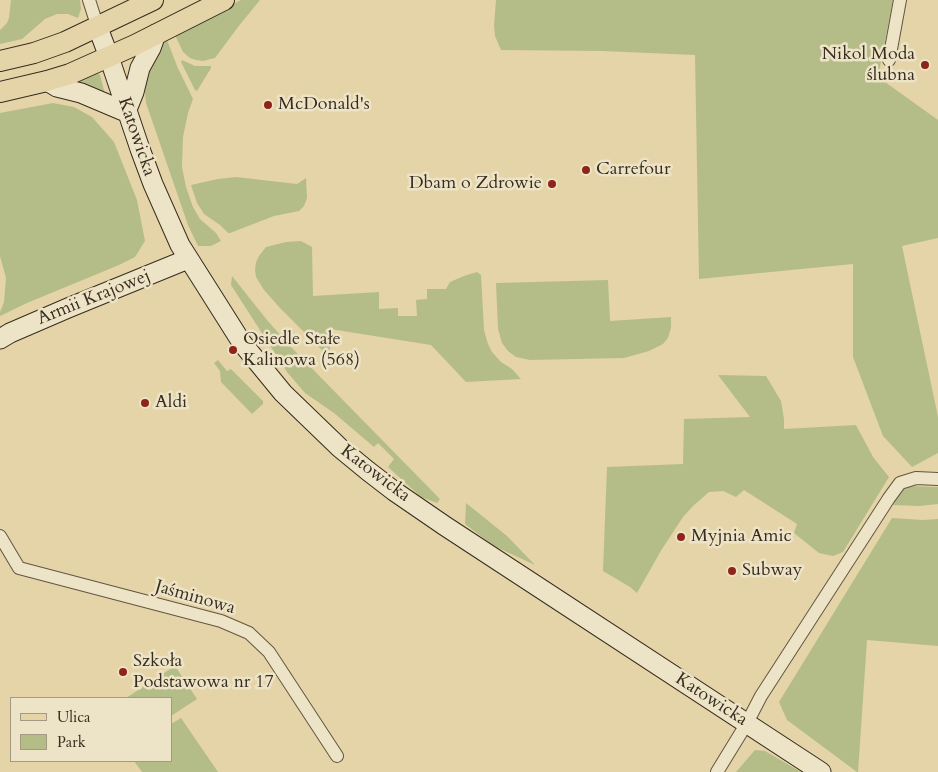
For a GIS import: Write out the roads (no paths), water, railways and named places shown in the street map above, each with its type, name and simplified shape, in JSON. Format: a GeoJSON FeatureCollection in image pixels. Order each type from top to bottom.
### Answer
{"type":"FeatureCollection","features":[{"type":"Feature","properties":{"kind":"main road"},"geometry":{"type":"LineString","coordinates":[[0,61],[48,49],[98,28],[153,0]]}},
{"type":"Feature","properties":{"kind":"main road"},"geometry":{"type":"LineString","coordinates":[[0,92],[70,74],[109,57],[224,0]]}},
{"type":"Feature","properties":{"kind":"street"},"geometry":{"type":"LineString","coordinates":[[89,0],[98,28]]}},
{"type":"Feature","properties":{"kind":"street"},"geometry":{"type":"LineString","coordinates":[[889,60],[900,0]]}},
{"type":"Feature","properties":{"kind":"street","name":"Katowicka"},"geometry":{"type":"LineString","coordinates":[[98,28],[126,112],[153,184],[188,259],[242,343],[283,393],[323,433],[394,491],[821,772]]}},
{"type":"Feature","properties":{"kind":"street"},"geometry":{"type":"LineString","coordinates":[[47,81],[57,87],[82,93],[126,112],[134,92],[140,68],[156,34]]}},
{"type":"Feature","properties":{"kind":"street","name":"Armii Krajowej"},"geometry":{"type":"LineString","coordinates":[[0,339],[68,308],[188,259]]}},
{"type":"Feature","properties":{"kind":"street"},"geometry":{"type":"LineString","coordinates":[[717,772],[761,696],[900,483],[916,478],[938,479]]}},
{"type":"Feature","properties":{"kind":"street","name":"Jaśminowa"},"geometry":{"type":"LineString","coordinates":[[0,536],[19,568],[221,621],[249,633],[269,652],[337,756]]}},
{"type":"Feature","properties":{"kind":"place","name":"Nikol Moda ślubna"},"geometry":{"type":"Point","coordinates":[925,65]}},
{"type":"Feature","properties":{"kind":"place","name":"McDonald's"},"geometry":{"type":"Point","coordinates":[268,105]}},
{"type":"Feature","properties":{"kind":"place","name":"Carrefour"},"geometry":{"type":"Point","coordinates":[586,170]}},
{"type":"Feature","properties":{"kind":"place","name":"Dbam o Zdrowie"},"geometry":{"type":"Point","coordinates":[552,184]}},
{"type":"Feature","properties":{"kind":"place","name":"Osiedle Stałe Kalinowa (568)"},"geometry":{"type":"Point","coordinates":[233,350]}},
{"type":"Feature","properties":{"kind":"place","name":"Aldi"},"geometry":{"type":"Point","coordinates":[145,403]}},
{"type":"Feature","properties":{"kind":"place","name":"Myjnia Amic"},"geometry":{"type":"Point","coordinates":[681,537]}},
{"type":"Feature","properties":{"kind":"place","name":"Subway"},"geometry":{"type":"Point","coordinates":[732,571]}},
{"type":"Feature","properties":{"kind":"place","name":"Szkoła Podstawowa nr 17"},"geometry":{"type":"Point","coordinates":[123,672]}}]}
